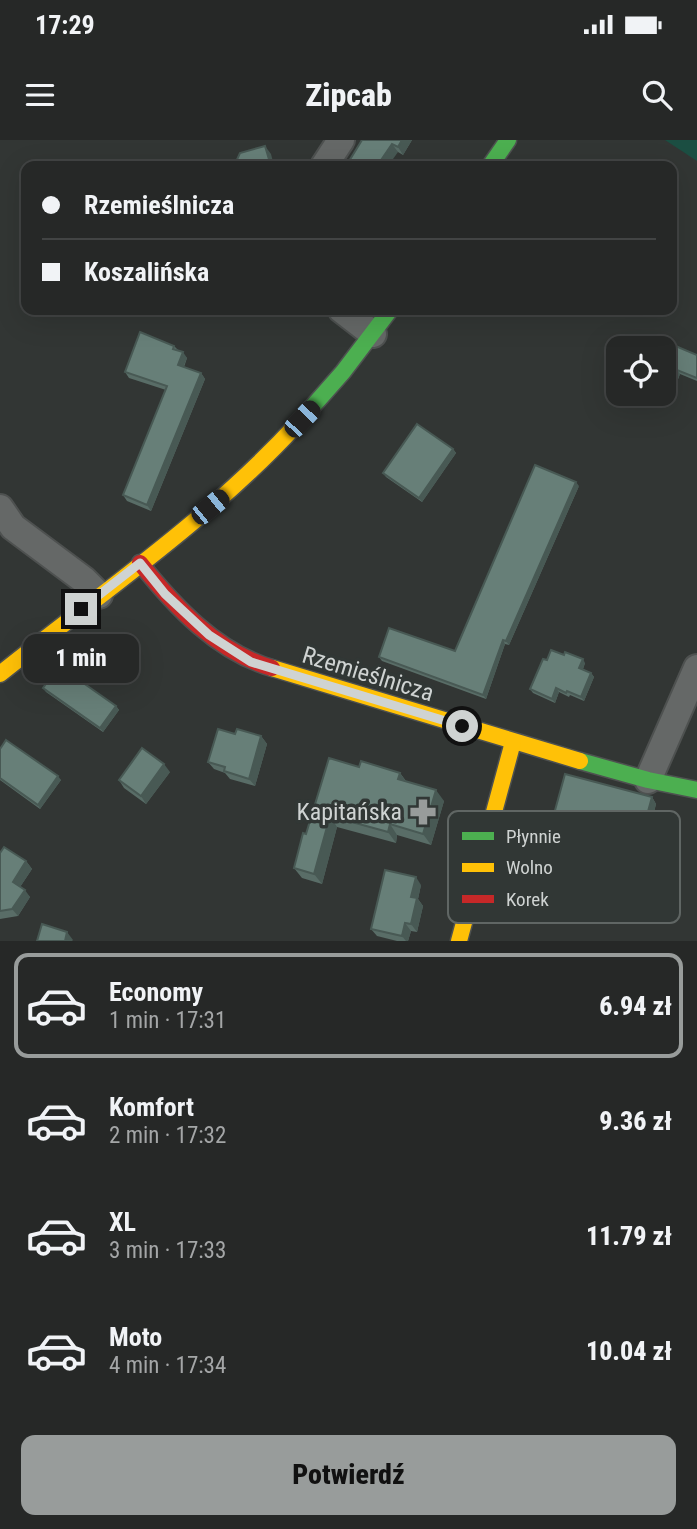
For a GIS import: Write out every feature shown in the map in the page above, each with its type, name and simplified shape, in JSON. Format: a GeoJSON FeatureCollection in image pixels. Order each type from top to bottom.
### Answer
{"type":"FeatureCollection","features":[{"type":"Feature","properties":{"kind":"street"},"geometry":{"type":"LineString","coordinates":[[327,161],[341,140]]}},
{"type":"Feature","properties":{"kind":"street"},"geometry":{"type":"LineString","coordinates":[[493,161],[508,140]]}},
{"type":"Feature","properties":{"kind":"street"},"geometry":{"type":"LineString","coordinates":[[348,315],[373,334]]}},
{"type":"Feature","properties":{"kind":"street"},"geometry":{"type":"LineString","coordinates":[[0,674],[224,495],[271,452],[317,403],[386,315]]}},
{"type":"Feature","properties":{"kind":"street"},"geometry":{"type":"LineString","coordinates":[[0,508],[13,527],[84,580],[99,595]]}},
{"type":"Feature","properties":{"kind":"street","name":"Rzemieślnicza"},"geometry":{"type":"LineString","coordinates":[[140,563],[165,594],[209,635],[251,662],[513,742],[648,780],[697,790]]}},
{"type":"Feature","properties":{"kind":"street"},"geometry":{"type":"LineString","coordinates":[[648,780],[697,668]]}},
{"type":"Feature","properties":{"kind":"street"},"geometry":{"type":"LineString","coordinates":[[494,811],[513,742]]}},
{"type":"Feature","properties":{"kind":"street"},"geometry":{"type":"LineString","coordinates":[[459,941],[464,923]]}},
{"type":"Feature","properties":{"kind":"green space"},"geometry":{"type":"Polygon","coordinates":[[[665,140],[697,140],[697,161],[665,140]]]}},
{"type":"Feature","properties":{"kind":"building"},"geometry":{"type":"Polygon","coordinates":[[[362,140],[402,140],[398,147],[392,144],[380,161],[349,161],[362,140]]]}},
{"type":"Feature","properties":{"kind":"building"},"geometry":{"type":"Polygon","coordinates":[[[265,146],[270,161],[236,161],[240,153],[265,146]]]}},
{"type":"Feature","properties":{"kind":"building"},"geometry":{"type":"Polygon","coordinates":[[[140,332],[183,352],[178,365],[201,373],[147,505],[123,495],[167,386],[125,372],[140,332]]]}},
{"type":"Feature","properties":{"kind":"building"},"geometry":{"type":"Polygon","coordinates":[[[676,346],[697,355],[697,378],[677,370],[676,373],[676,346]]]}},
{"type":"Feature","properties":{"kind":"building"},"geometry":{"type":"Polygon","coordinates":[[[417,424],[453,449],[419,498],[383,473],[417,424]]]}},
{"type":"Feature","properties":{"kind":"building"},"geometry":{"type":"Polygon","coordinates":[[[535,465],[576,482],[506,641],[503,640],[483,695],[379,657],[389,628],[455,651],[535,465]]]}},
{"type":"Feature","properties":{"kind":"building"},"geometry":{"type":"Polygon","coordinates":[[[551,650],[583,659],[579,668],[591,673],[581,697],[556,688],[552,699],[530,689],[543,659],[547,660],[551,650]]]}},
{"type":"Feature","properties":{"kind":"building"},"geometry":{"type":"Polygon","coordinates":[[[59,666],[116,706],[100,728],[43,688],[59,666]]]}},
{"type":"Feature","properties":{"kind":"building"},"geometry":{"type":"Polygon","coordinates":[[[218,729],[235,734],[237,729],[261,736],[249,779],[224,771],[225,767],[208,762],[218,729]]]}},
{"type":"Feature","properties":{"kind":"building"},"geometry":{"type":"Polygon","coordinates":[[[6,740],[58,776],[38,805],[0,778],[0,749],[6,740]]]}},
{"type":"Feature","properties":{"kind":"building"},"geometry":{"type":"Polygon","coordinates":[[[142,748],[164,764],[141,796],[119,780],[142,748]]]}},
{"type":"Feature","properties":{"kind":"building"},"geometry":{"type":"Polygon","coordinates":[[[329,758],[359,767],[361,761],[400,773],[398,779],[436,790],[423,834],[390,824],[388,832],[330,816],[314,874],[294,868],[329,758]]]}},
{"type":"Feature","properties":{"kind":"building"},"geometry":{"type":"Polygon","coordinates":[[[565,774],[652,797],[648,811],[555,811],[565,774]]]}},
{"type":"Feature","properties":{"kind":"building"},"geometry":{"type":"Polygon","coordinates":[[[4,847],[26,861],[13,882],[25,890],[12,909],[0,911],[0,853],[4,847]]]}},
{"type":"Feature","properties":{"kind":"building"},"geometry":{"type":"Polygon","coordinates":[[[385,870],[416,877],[411,897],[417,898],[411,924],[405,923],[402,936],[371,929],[385,870]]]}},
{"type":"Feature","properties":{"kind":"building"},"geometry":{"type":"Polygon","coordinates":[[[42,924],[67,932],[65,941],[37,941],[42,924]]]}},
{"type":"Feature","properties":{"kind":"traffic: fast"},"geometry":{"type":"LineString","coordinates":[[493,161],[508,140]]}},
{"type":"Feature","properties":{"kind":"traffic: fast"},"geometry":{"type":"LineString","coordinates":[[298,423],[343,372],[386,315]]}},
{"type":"Feature","properties":{"kind":"traffic: fast"},"geometry":{"type":"LineString","coordinates":[[580,761],[697,790]]}},
{"type":"Feature","properties":{"kind":"traffic: slow"},"geometry":{"type":"LineString","coordinates":[[0,674],[192,523],[264,458],[298,423]]}},
{"type":"Feature","properties":{"kind":"traffic: slow"},"geometry":{"type":"LineString","coordinates":[[272,668],[580,761]]}},
{"type":"Feature","properties":{"kind":"traffic: slow"},"geometry":{"type":"LineString","coordinates":[[494,811],[513,742]]}},
{"type":"Feature","properties":{"kind":"traffic: slow"},"geometry":{"type":"LineString","coordinates":[[459,941],[464,923]]}},
{"type":"Feature","properties":{"kind":"traffic: jam"},"geometry":{"type":"LineString","coordinates":[[140,563],[198,626],[233,651],[272,668]]}},
{"type":"Feature","properties":{"kind":"place","name":"Kapitańska"},"geometry":{"type":"Point","coordinates":[423,812]}},
{"type":"Feature","properties":{"kind":"route"},"geometry":{"type":"LineString","coordinates":[[81,609],[140,563],[165,594],[209,635],[233,653],[251,662],[309,681],[462,726]]}}]}
